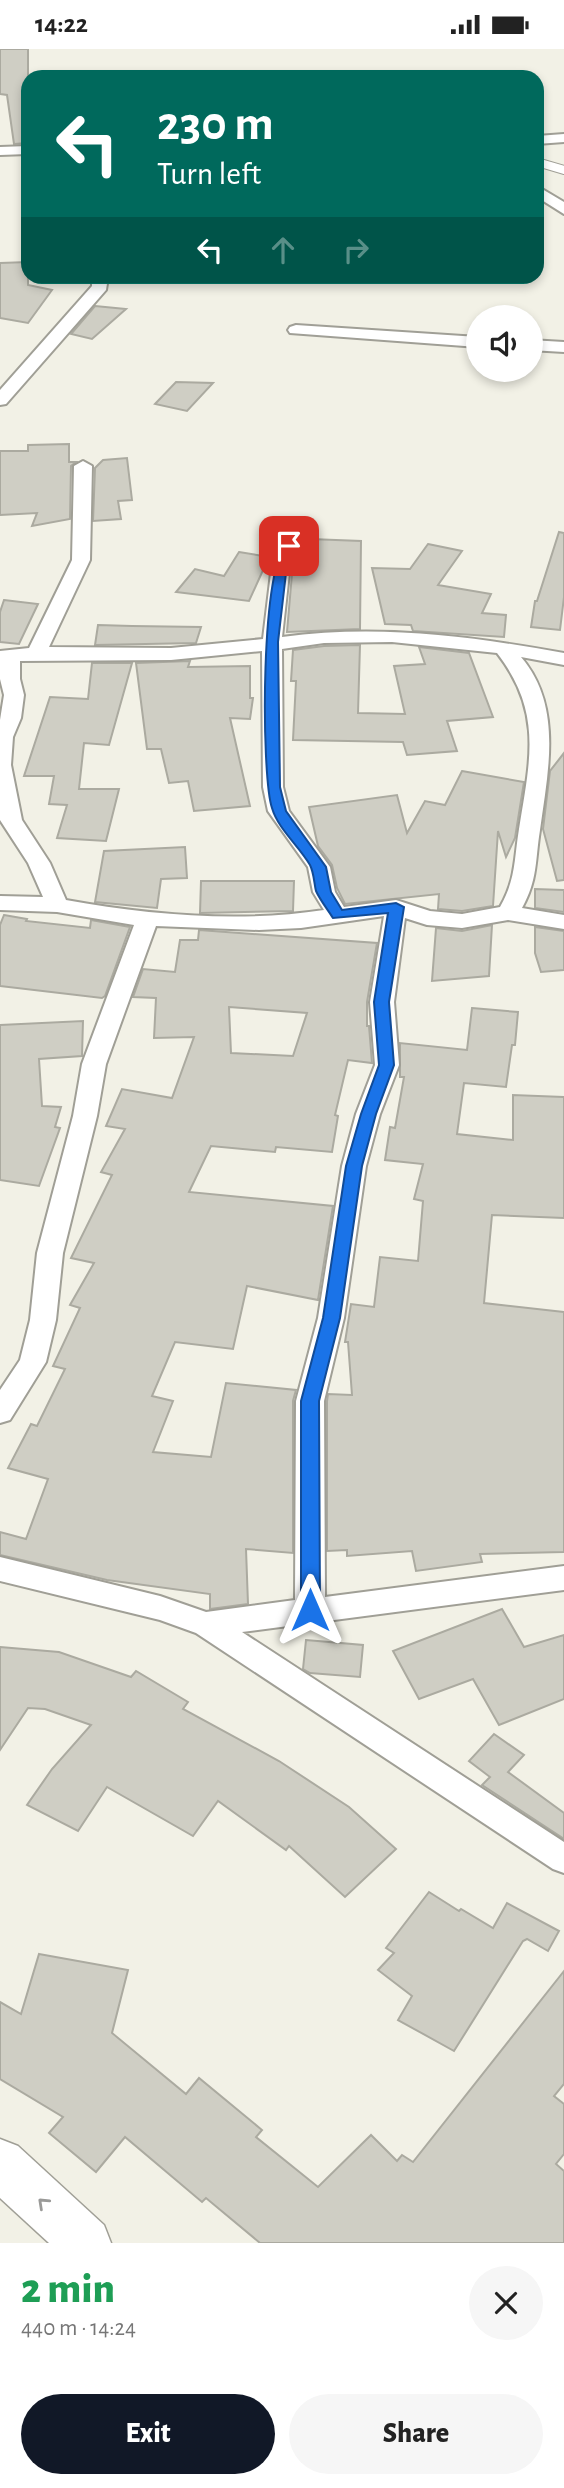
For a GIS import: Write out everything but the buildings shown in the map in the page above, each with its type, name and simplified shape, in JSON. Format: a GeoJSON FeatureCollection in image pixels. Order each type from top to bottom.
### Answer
{"type":"FeatureCollection","features":[{"type":"Feature","properties":{"kind":"main road"},"geometry":{"type":"LineString","coordinates":[[0,2164],[86,2243]]}},
{"type":"Feature","properties":{"kind":"street"},"geometry":{"type":"LineString","coordinates":[[544,139],[564,138]]}},
{"type":"Feature","properties":{"kind":"street"},"geometry":{"type":"LineString","coordinates":[[0,151],[21,150]]}},
{"type":"Feature","properties":{"kind":"street"},"geometry":{"type":"LineString","coordinates":[[544,195],[564,209]]}},
{"type":"Feature","properties":{"kind":"street"},"geometry":{"type":"LineString","coordinates":[[0,400],[100,284]]}},
{"type":"Feature","properties":{"kind":"street"},"geometry":{"type":"LineString","coordinates":[[296,330],[466,341]]}},
{"type":"Feature","properties":{"kind":"street"},"geometry":{"type":"LineString","coordinates":[[543,346],[564,347]]}},
{"type":"Feature","properties":{"kind":"street"},"geometry":{"type":"LineString","coordinates":[[36,653],[80,560],[83,466]]}},
{"type":"Feature","properties":{"kind":"street"},"geometry":{"type":"LineString","coordinates":[[289,546],[280,573],[272,642],[273,787],[279,811],[319,867],[324,892],[338,915]]}},
{"type":"Feature","properties":{"kind":"street"},"geometry":{"type":"LineString","coordinates":[[57,905],[39,863],[11,820],[9,792],[1,765],[3,737],[14,695],[5,658],[36,653],[213,652],[324,637],[392,636],[477,643],[564,659]]}},
{"type":"Feature","properties":{"kind":"street"},"geometry":{"type":"LineString","coordinates":[[505,650],[522,670],[530,691],[539,719],[541,751],[523,884],[508,912]]}},
{"type":"Feature","properties":{"kind":"street"},"geometry":{"type":"LineString","coordinates":[[0,903],[57,905],[148,919],[259,923],[301,921],[396,907],[427,918],[461,921],[508,912],[564,922]]}},
{"type":"Feature","properties":{"kind":"street"},"geometry":{"type":"LineString","coordinates":[[310,1610],[310,1401],[331,1318],[354,1166],[368,1114],[387,1065],[382,1002],[396,907]]}},
{"type":"Feature","properties":{"kind":"street"},"geometry":{"type":"LineString","coordinates":[[0,1412],[33,1362],[43,1320],[50,1254],[85,1116],[94,1064],[148,919]]}},
{"type":"Feature","properties":{"kind":"street"},"geometry":{"type":"LineString","coordinates":[[0,1569],[160,1608],[206,1624],[564,1859]]}},
{"type":"Feature","properties":{"kind":"street"},"geometry":{"type":"LineString","coordinates":[[206,1624],[564,1578]]}},
{"type":"Feature","properties":{"kind":"lane"},"geometry":{"type":"LineString","coordinates":[[544,164],[564,170]]}},
{"type":"Feature","properties":{"kind":"route"},"geometry":{"type":"LineString","coordinates":[[289,546],[280,573],[272,642],[273,787],[279,811],[319,867],[324,892],[338,915],[396,907],[382,1002],[387,1065],[368,1114],[354,1166],[331,1318],[310,1401],[310,1610]]}}]}
